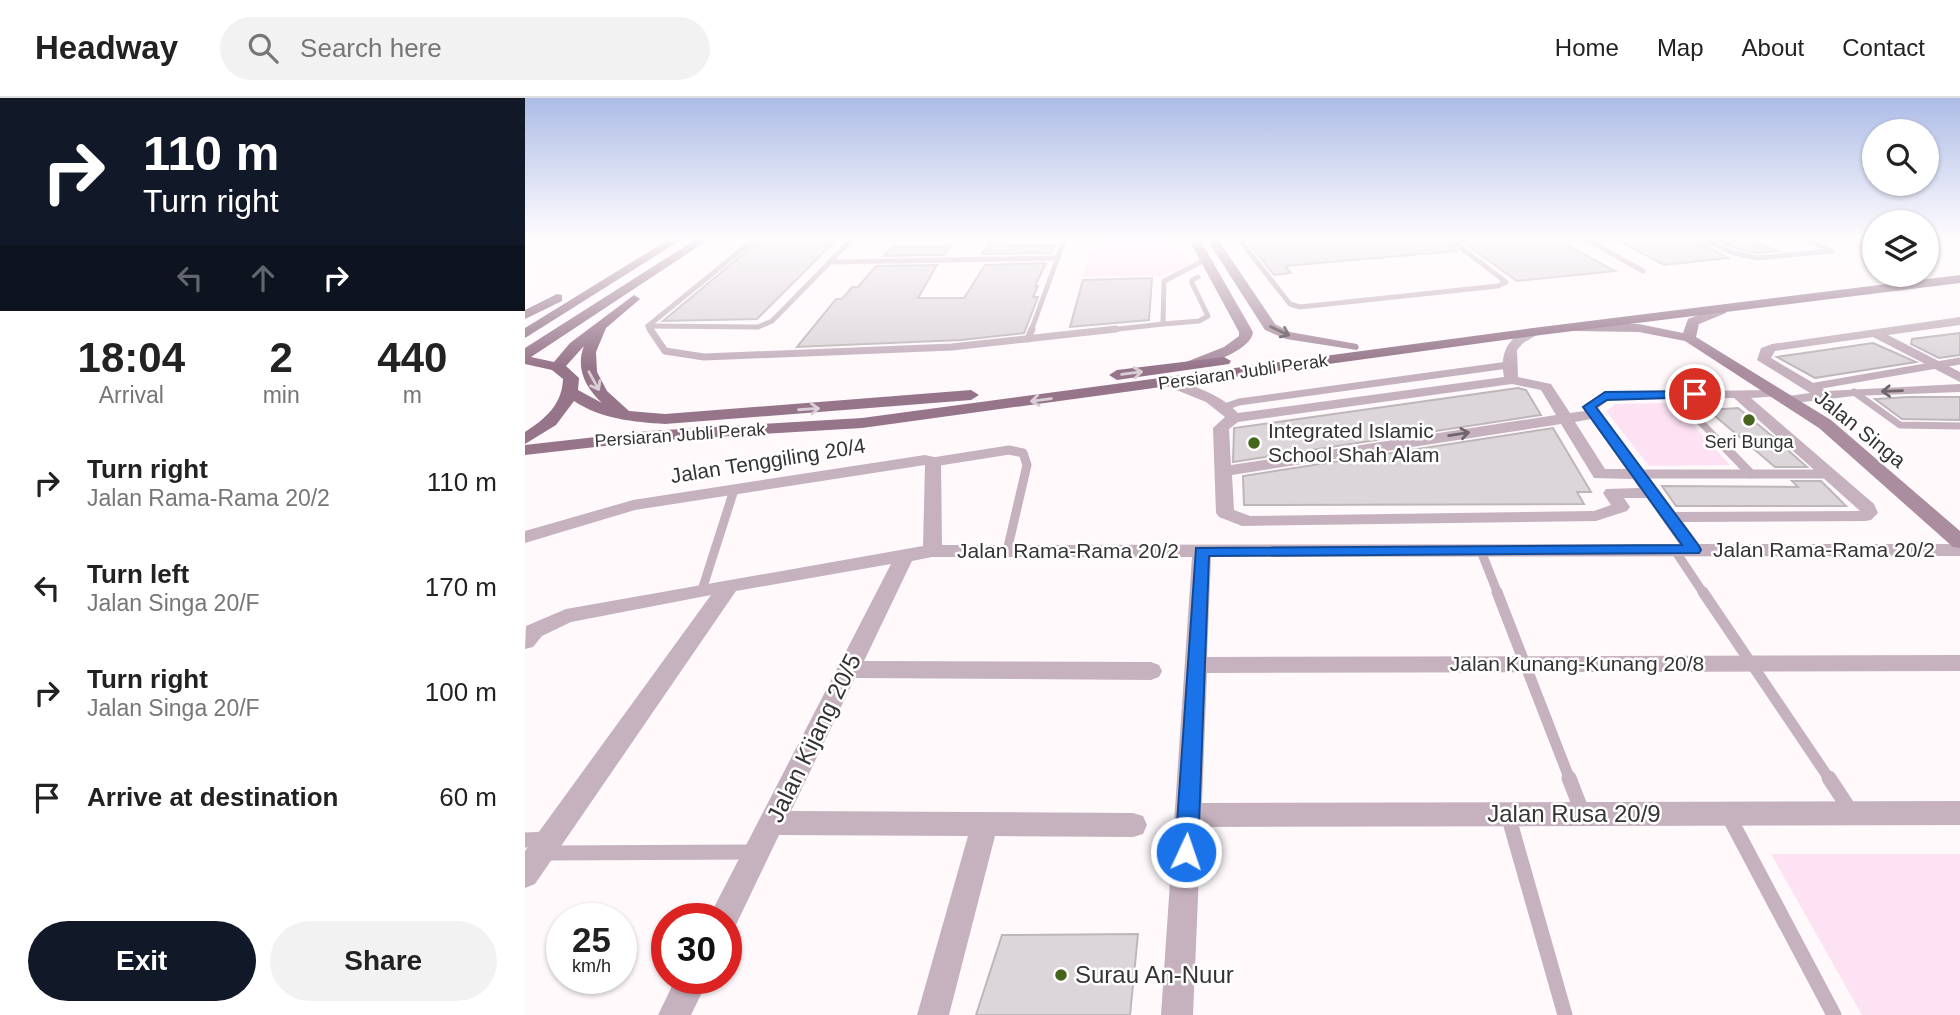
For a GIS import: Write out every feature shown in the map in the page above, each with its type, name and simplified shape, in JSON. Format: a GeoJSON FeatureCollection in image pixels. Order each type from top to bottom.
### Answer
{"type":"FeatureCollection","features":[{"type":"Feature","properties":{"kind":"main road"},"geometry":{"type":"LineString","coordinates":[[525,321],[531,312],[585,281]]}},
{"type":"Feature","properties":{"kind":"main road"},"geometry":{"type":"LineString","coordinates":[[525,335],[611,281]]}},
{"type":"Feature","properties":{"kind":"main road"},"geometry":{"type":"LineString","coordinates":[[525,354],[640,281]]}},
{"type":"Feature","properties":{"kind":"main road"},"geometry":{"type":"LineString","coordinates":[[557,367],[575,345],[660,281]]}},
{"type":"Feature","properties":{"kind":"main road"},"geometry":{"type":"LineString","coordinates":[[1191,365],[1229,350],[1246,337],[1217,281]]}},
{"type":"Feature","properties":{"kind":"main road"},"geometry":{"type":"LineString","coordinates":[[1239,281],[1270,327],[1286,335],[1352,347]]}},
{"type":"Feature","properties":{"kind":"main road","name":"Persiaran Jubli Perak"},"geometry":{"type":"LineString","coordinates":[[525,450],[594,441],[862,423],[1533,332],[1946,281]]}},
{"type":"Feature","properties":{"kind":"main road","name":"Persiaran Jubli Perak"},"geometry":{"type":"LineString","coordinates":[[573,393],[585,403],[605,411],[643,418],[665,419],[813,409],[972,395],[1862,282]]}},
{"type":"Feature","properties":{"kind":"main road"},"geometry":{"type":"LineString","coordinates":[[525,335],[565,331],[622,308]]}},
{"type":"Feature","properties":{"kind":"main road"},"geometry":{"type":"LineString","coordinates":[[1570,328],[1639,328],[1689,338],[1693,322],[1721,310]]}},
{"type":"Feature","properties":{"kind":"main road"},"geometry":{"type":"LineString","coordinates":[[605,322],[588,354],[588,371],[608,402],[643,418]]}},
{"type":"Feature","properties":{"kind":"main road","name":"Jalan Singa"},"geometry":{"type":"LineString","coordinates":[[1689,338],[1825,425],[1960,542]]}},
{"type":"Feature","properties":{"kind":"main road"},"geometry":{"type":"LineString","coordinates":[[525,360],[557,367],[571,378],[573,393],[561,412],[525,439]]}},
{"type":"Feature","properties":{"kind":"main road"},"geometry":{"type":"LineString","coordinates":[[525,460],[594,441]]}},
{"type":"Feature","properties":{"kind":"street"},"geometry":{"type":"LineString","coordinates":[[1824,395],[1764,360],[1766,351],[1960,321]]}},
{"type":"Feature","properties":{"kind":"street"},"geometry":{"type":"LineString","coordinates":[[1510,372],[1510,350],[1516,340],[1533,332]]}},
{"type":"Feature","properties":{"kind":"street"},"geometry":{"type":"LineString","coordinates":[[1874,333],[1960,378]]}},
{"type":"Feature","properties":{"kind":"street"},"geometry":{"type":"LineString","coordinates":[[1166,383],[1201,394],[1229,413],[1510,372],[1546,387],[1600,474],[1638,474]]}},
{"type":"Feature","properties":{"kind":"street"},"geometry":{"type":"LineString","coordinates":[[1683,550],[1670,517],[1590,407],[1605,396],[1781,396],[1960,388]]}},
{"type":"Feature","properties":{"kind":"street"},"geometry":{"type":"LineString","coordinates":[[1670,517],[1865,516],[1869,513],[1868,508],[1738,394]]}},
{"type":"Feature","properties":{"kind":"street"},"geometry":{"type":"LineString","coordinates":[[1229,413],[1220,428],[1225,513],[1248,522],[1596,516],[1621,507],[1612,493],[1653,494]]}},
{"type":"Feature","properties":{"kind":"street"},"geometry":{"type":"LineString","coordinates":[[1223,471],[1595,414]]}},
{"type":"Feature","properties":{"kind":"street","name":"Jalan Tenggiling 20/4"},"geometry":{"type":"LineString","coordinates":[[525,537],[633,505],[925,460],[933,462]]}},
{"type":"Feature","properties":{"kind":"street"},"geometry":{"type":"LineString","coordinates":[[932,551],[933,462]]}},
{"type":"Feature","properties":{"kind":"street","name":"Jalan Rama-Rama 20/2"},"geometry":{"type":"LineString","coordinates":[[525,641],[534,631],[566,616],[932,551],[1960,550]]}},
{"type":"Feature","properties":{"kind":"street"},"geometry":{"type":"LineString","coordinates":[[1177,1015],[1202,551]]}},
{"type":"Feature","properties":{"kind":"street","name":"Jalan Kijang 20/5"},"geometry":{"type":"LineString","coordinates":[[731,903],[904,556]]}},
{"type":"Feature","properties":{"kind":"street"},"geometry":{"type":"LineString","coordinates":[[525,874],[538,844],[729,585]]}},
{"type":"Feature","properties":{"kind":"street","name":"Jalan Kunang-Kunang 20/8"},"geometry":{"type":"LineString","coordinates":[[1194,665],[1960,663]]}},
{"type":"Feature","properties":{"kind":"street"},"geometry":{"type":"LineString","coordinates":[[848,669],[1151,671]]}},
{"type":"Feature","properties":{"kind":"street","name":"Jalan Rusa 20/9"},"geometry":{"type":"LineString","coordinates":[[1188,815],[1960,813]]}},
{"type":"Feature","properties":{"kind":"street"},"geometry":{"type":"LineString","coordinates":[[771,823],[1133,825]]}},
{"type":"Feature","properties":{"kind":"street"},"geometry":{"type":"LineString","coordinates":[[933,1015],[985,824]]}},
{"type":"Feature","properties":{"kind":"street"},"geometry":{"type":"LineString","coordinates":[[674,1015],[685,994]]}},
{"type":"Feature","properties":{"kind":"lane"},"geometry":{"type":"LineString","coordinates":[[648,326],[703,281]]}},
{"type":"Feature","properties":{"kind":"lane"},"geometry":{"type":"LineString","coordinates":[[648,326],[758,327],[772,321],[812,281]]}},
{"type":"Feature","properties":{"kind":"lane"},"geometry":{"type":"LineString","coordinates":[[1028,339],[1050,281]]}},
{"type":"Feature","properties":{"kind":"lane"},"geometry":{"type":"LineString","coordinates":[[1163,324],[1164,281]]}},
{"type":"Feature","properties":{"kind":"lane"},"geometry":{"type":"LineString","coordinates":[[648,326],[665,351],[703,357],[952,347],[1199,321],[1208,316],[1192,281]]}},
{"type":"Feature","properties":{"kind":"lane"},"geometry":{"type":"LineString","coordinates":[[1272,281],[1290,304],[1300,307],[1498,286],[1504,281]]}},
{"type":"Feature","properties":{"kind":"lane"},"geometry":{"type":"LineString","coordinates":[[1810,387],[1960,361]]}},
{"type":"Feature","properties":{"kind":"lane"},"geometry":{"type":"LineString","coordinates":[[1854,392],[1900,425],[1960,426]]}},
{"type":"Feature","properties":{"kind":"lane"},"geometry":{"type":"LineString","coordinates":[[1674,395],[1751,474]]}},
{"type":"Feature","properties":{"kind":"lane"},"geometry":{"type":"LineString","coordinates":[[933,462],[1009,450],[1023,453],[1027,465],[1007,551]]}},
{"type":"Feature","properties":{"kind":"lane"},"geometry":{"type":"LineString","coordinates":[[1638,474],[1829,474]]}},
{"type":"Feature","properties":{"kind":"lane"},"geometry":{"type":"LineString","coordinates":[[702,590],[734,490]]}},
{"type":"Feature","properties":{"kind":"lane"},"geometry":{"type":"LineString","coordinates":[[1683,550],[1751,664],[1853,814]]}},
{"type":"Feature","properties":{"kind":"lane"},"geometry":{"type":"LineString","coordinates":[[1481,551],[1583,814]]}},
{"type":"Feature","properties":{"kind":"lane"},"geometry":{"type":"LineString","coordinates":[[1728,814],[1834,1015]]}},
{"type":"Feature","properties":{"kind":"lane"},"geometry":{"type":"LineString","coordinates":[[1507,815],[1565,1015]]}},
{"type":"Feature","properties":{"kind":"lane"},"geometry":{"type":"LineString","coordinates":[[538,844],[757,852]]}},
{"type":"Feature","properties":{"kind":"shaded area"},"geometry":{"type":"Polygon","coordinates":[[[1673,403],[1730,465],[1649,466],[1606,411],[1616,404],[1673,403]]]}},
{"type":"Feature","properties":{"kind":"shaded area"},"geometry":{"type":"Polygon","coordinates":[[[1771,854],[1960,854],[1960,1015],[1862,1015],[1771,854]]]}},
{"type":"Feature","properties":{"kind":"building"},"geometry":{"type":"Polygon","coordinates":[[[711,281],[795,281],[757,319],[663,321],[711,281]]]}},
{"type":"Feature","properties":{"kind":"building"},"geometry":{"type":"Polygon","coordinates":[[[863,281],[928,281],[918,298],[964,298],[975,281],[1037,281],[1033,297],[1038,297],[1024,333],[961,340],[797,347],[836,299],[842,299],[852,287],[858,287],[863,281]]]}},
{"type":"Feature","properties":{"kind":"building"},"geometry":{"type":"Polygon","coordinates":[[[1083,281],[1152,281],[1149,320],[1070,327],[1083,281]]]}},
{"type":"Feature","properties":{"kind":"building"},"geometry":{"type":"Polygon","coordinates":[[[1960,333],[1960,355],[1939,358],[1911,344],[1912,339],[1960,333]]]}},
{"type":"Feature","properties":{"kind":"building"},"geometry":{"type":"Polygon","coordinates":[[[1873,343],[1916,362],[1815,378],[1777,357],[1873,343]]]}},
{"type":"Feature","properties":{"kind":"building"},"geometry":{"type":"Polygon","coordinates":[[[1518,388],[1526,390],[1541,415],[1233,462],[1234,428],[1518,388]]]}},
{"type":"Feature","properties":{"kind":"building"},"geometry":{"type":"Polygon","coordinates":[[[1960,397],[1960,420],[1902,419],[1875,399],[1960,397]]]}},
{"type":"Feature","properties":{"kind":"building"},"geometry":{"type":"Polygon","coordinates":[[[1738,408],[1807,467],[1775,467],[1708,410],[1738,408]]]}},
{"type":"Feature","properties":{"kind":"building"},"geometry":{"type":"Polygon","coordinates":[[[1553,428],[1591,492],[1577,492],[1584,504],[1244,505],[1243,476],[1553,428]]]}},
{"type":"Feature","properties":{"kind":"building"},"geometry":{"type":"Polygon","coordinates":[[[1792,481],[1821,481],[1846,506],[1676,506],[1662,486],[1798,487],[1792,481]]]}},
{"type":"Feature","properties":{"kind":"building","name":"Surau An-Nuur"},"geometry":{"type":"Polygon","coordinates":[[[1138,934],[1130,1015],[976,1015],[1002,935],[1138,934]]]}},
{"type":"Feature","properties":{"kind":"place","name":"Seri Bunga"},"geometry":{"type":"Point","coordinates":[1749,420]}},
{"type":"Feature","properties":{"kind":"place","name":"Integrated Islamic School Shah Alam"},"geometry":{"type":"Point","coordinates":[1254,443]}},
{"type":"Feature","properties":{"kind":"place","name":"Surau An-Nuur"},"geometry":{"type":"Point","coordinates":[1061,975]}},
{"type":"Feature","properties":{"kind":"route"},"geometry":{"type":"LineString","coordinates":[[1186,852],[1202,551],[1693,550],[1590,407],[1605,396],[1695,394]]}}]}
